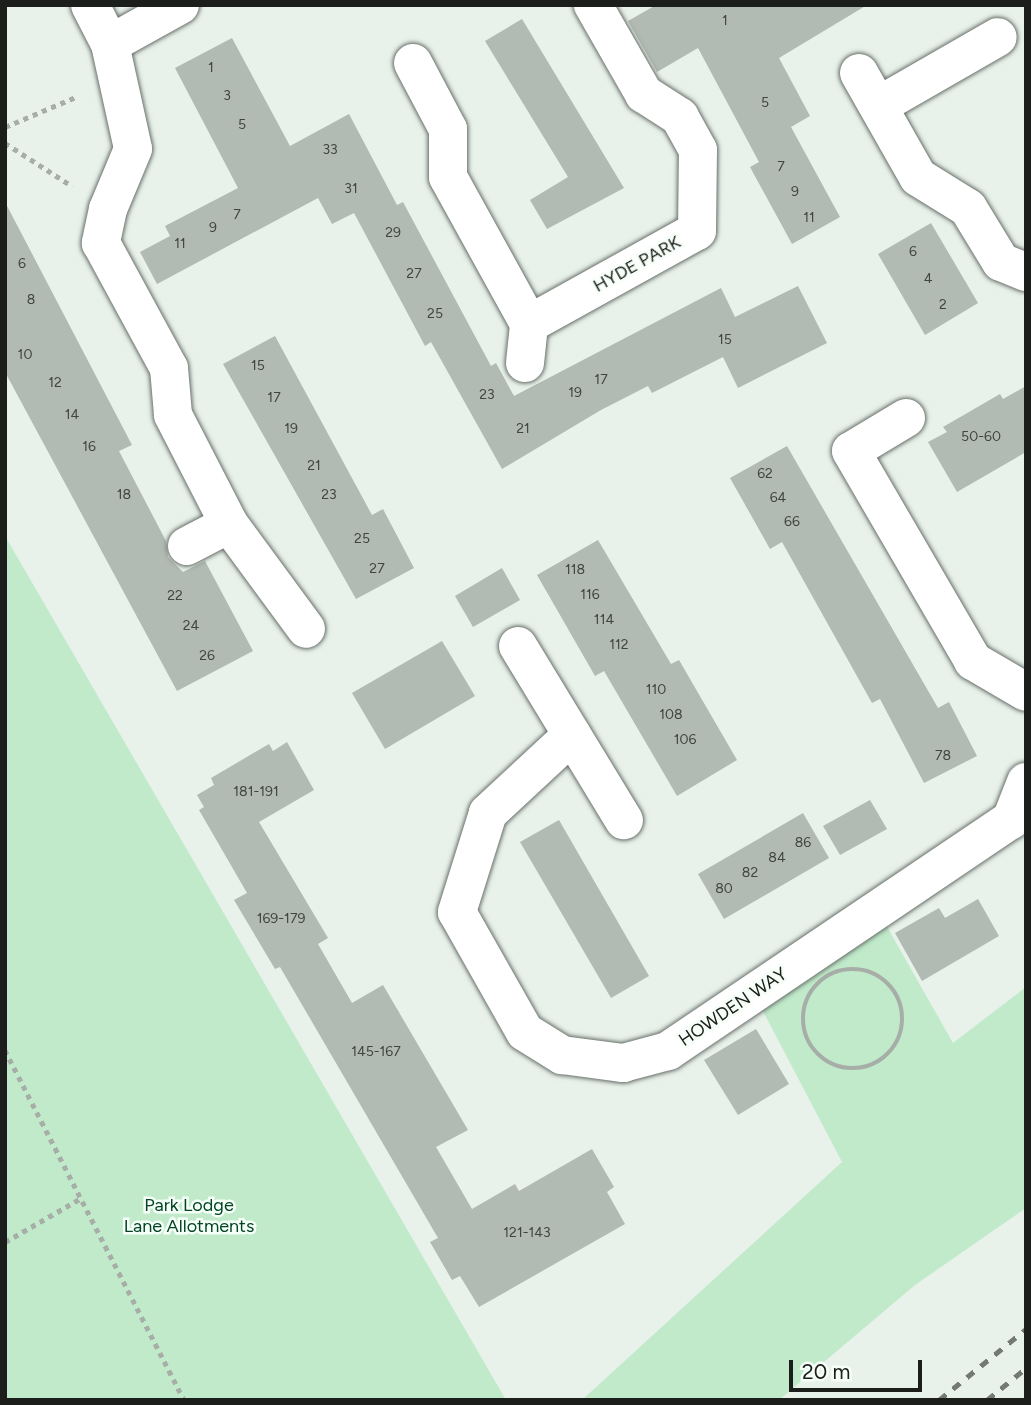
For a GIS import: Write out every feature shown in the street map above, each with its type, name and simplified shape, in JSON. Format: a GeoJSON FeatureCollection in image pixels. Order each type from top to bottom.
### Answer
{"type":"FeatureCollection","features":[{"type":"Feature","properties":{"kind":"street"},"geometry":{"type":"LineString","coordinates":[[90,5],[115,61],[133,149],[108,209],[101,243],[169,368],[173,415],[229,524],[306,629]]}},
{"type":"Feature","properties":{"kind":"street"},"geometry":{"type":"LineString","coordinates":[[115,61],[180,5]]}},
{"type":"Feature","properties":{"kind":"street","name":"HYDE PARK"},"geometry":{"type":"LineString","coordinates":[[529,324],[697,231],[698,150],[680,117],[644,94],[593,5]]}},
{"type":"Feature","properties":{"kind":"street"},"geometry":{"type":"LineString","coordinates":[[878,106],[998,37]]}},
{"type":"Feature","properties":{"kind":"street"},"geometry":{"type":"LineString","coordinates":[[413,63],[448,129],[448,177],[529,324],[525,363]]}},
{"type":"Feature","properties":{"kind":"street"},"geometry":{"type":"LineString","coordinates":[[859,73],[918,177],[968,208],[1001,262],[1026,272]]}},
{"type":"Feature","properties":{"kind":"street"},"geometry":{"type":"LineString","coordinates":[[906,418],[850,451],[973,661],[1026,692]]}},
{"type":"Feature","properties":{"kind":"street"},"geometry":{"type":"LineString","coordinates":[[187,546],[229,524]]}},
{"type":"Feature","properties":{"kind":"street"},"geometry":{"type":"LineString","coordinates":[[518,646],[624,820]]}},
{"type":"Feature","properties":{"kind":"street","name":"HOWDEN WAY"},"geometry":{"type":"LineString","coordinates":[[572,735],[488,813],[457,912],[525,1031],[562,1055],[623,1063],[668,1051],[1011,820],[1026,782]]}},
{"type":"Feature","properties":{"kind":"path"},"geometry":{"type":"LineString","coordinates":[[5,127],[115,61]]}},
{"type":"Feature","properties":{"kind":"path"},"geometry":{"type":"LineString","coordinates":[[5,143],[108,209]]}},
{"type":"Feature","properties":{"kind":"path"},"geometry":{"type":"LineString","coordinates":[[850,968],[882,977],[896,990],[905,1017],[898,1044],[881,1061],[856,1070],[829,1063],[810,1046],[802,1020],[808,995],[825,977],[850,968]]}},
{"type":"Feature","properties":{"kind":"path"},"geometry":{"type":"LineString","coordinates":[[5,1051],[83,1197],[184,1400]]}},
{"type":"Feature","properties":{"kind":"path"},"geometry":{"type":"LineString","coordinates":[[5,1242],[83,1197]]}},
{"type":"Feature","properties":{"kind":"green space","name":"Park Lodge Lane Allotments"},"geometry":{"type":"Polygon","coordinates":[[[5,536],[506,1400],[5,1400],[5,536]]]}},
{"type":"Feature","properties":{"kind":"green space"},"geometry":{"type":"Polygon","coordinates":[[[878,911],[953,1043],[1026,987],[1026,1208],[915,1285],[779,1400],[582,1400],[842,1162],[754,994],[878,911]]]}},
{"type":"Feature","properties":{"kind":"building"},"geometry":{"type":"Polygon","coordinates":[[[656,5],[867,5],[779,58],[810,116],[791,127],[840,217],[792,244],[750,167],[759,162],[698,48],[657,72],[628,21],[656,5]]]}},
{"type":"Feature","properties":{"kind":"building"},"geometry":{"type":"Polygon","coordinates":[[[522,19],[624,188],[547,229],[530,200],[568,177],[485,41],[522,19]]]}},
{"type":"Feature","properties":{"kind":"building"},"geometry":{"type":"Polygon","coordinates":[[[232,38],[290,146],[349,114],[397,205],[403,202],[491,366],[496,363],[514,396],[721,288],[735,317],[798,286],[827,343],[738,388],[723,357],[652,393],[648,386],[601,410],[502,469],[431,342],[425,346],[354,213],[332,224],[318,198],[157,284],[140,252],[170,236],[165,226],[238,188],[175,68],[232,38]]]}},
{"type":"Feature","properties":{"kind":"building"},"geometry":{"type":"Polygon","coordinates":[[[5,202],[132,445],[119,451],[166,541],[168,557],[183,572],[205,561],[253,651],[177,691],[5,372],[5,202]]]}},
{"type":"Feature","properties":{"kind":"building"},"geometry":{"type":"Polygon","coordinates":[[[931,223],[978,303],[925,335],[878,254],[931,223]]]}},
{"type":"Feature","properties":{"kind":"building"},"geometry":{"type":"Polygon","coordinates":[[[275,336],[372,515],[383,509],[414,568],[356,599],[223,364],[275,336]]]}},
{"type":"Feature","properties":{"kind":"building"},"geometry":{"type":"Polygon","coordinates":[[[1026,386],[1026,452],[957,492],[928,442],[947,432],[943,427],[1000,394],[1003,399],[1026,386]]]}},
{"type":"Feature","properties":{"kind":"building"},"geometry":{"type":"Polygon","coordinates":[[[787,446],[938,708],[949,702],[977,756],[924,783],[880,699],[872,703],[782,542],[770,549],[730,478],[787,446]]]}},
{"type":"Feature","properties":{"kind":"building"},"geometry":{"type":"Polygon","coordinates":[[[598,540],[671,664],[679,660],[737,760],[677,796],[604,671],[595,676],[537,575],[598,540]]]}},
{"type":"Feature","properties":{"kind":"building"},"geometry":{"type":"Polygon","coordinates":[[[502,568],[520,600],[473,627],[455,596],[502,568]]]}},
{"type":"Feature","properties":{"kind":"building"},"geometry":{"type":"Polygon","coordinates":[[[442,641],[475,696],[385,749],[352,693],[442,641]]]}},
{"type":"Feature","properties":{"kind":"building"},"geometry":{"type":"Polygon","coordinates":[[[287,742],[314,790],[259,822],[328,938],[318,944],[352,1003],[383,985],[468,1130],[436,1147],[472,1209],[515,1184],[519,1191],[592,1149],[614,1187],[607,1192],[625,1224],[479,1307],[460,1276],[452,1280],[430,1242],[438,1238],[280,967],[275,969],[234,900],[247,893],[199,810],[204,807],[197,795],[214,785],[211,778],[269,744],[273,751],[287,742]]]}},
{"type":"Feature","properties":{"kind":"building"},"geometry":{"type":"Polygon","coordinates":[[[870,800],[887,829],[840,855],[823,826],[870,800]]]}},
{"type":"Feature","properties":{"kind":"building"},"geometry":{"type":"Polygon","coordinates":[[[803,813],[829,858],[724,919],[698,874],[803,813]]]}},
{"type":"Feature","properties":{"kind":"building"},"geometry":{"type":"Polygon","coordinates":[[[559,820],[649,976],[611,998],[520,842],[559,820]]]}},
{"type":"Feature","properties":{"kind":"building"},"geometry":{"type":"Polygon","coordinates":[[[978,899],[999,936],[922,981],[895,933],[939,908],[945,918],[978,899]]]}},
{"type":"Feature","properties":{"kind":"building"},"geometry":{"type":"Polygon","coordinates":[[[756,1029],[789,1084],[738,1115],[704,1060],[756,1029]]]}},
{"type":"Feature","properties":{"kind":"railway"},"geometry":{"type":"LineString","coordinates":[[939,1400],[1026,1329]]}},
{"type":"Feature","properties":{"kind":"railway"},"geometry":{"type":"LineString","coordinates":[[987,1400],[1026,1368]]}}]}
